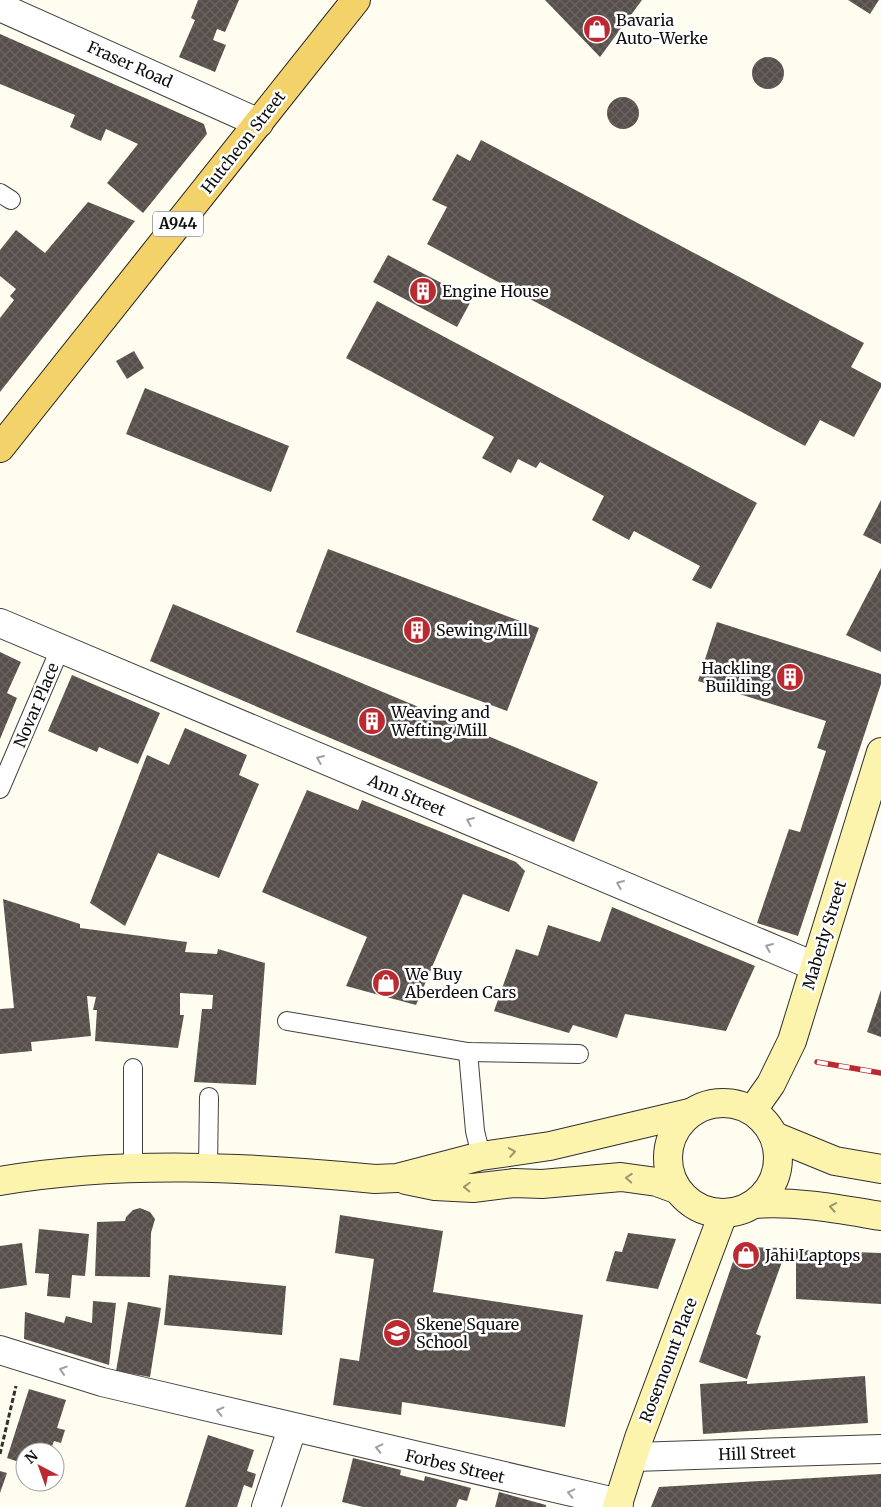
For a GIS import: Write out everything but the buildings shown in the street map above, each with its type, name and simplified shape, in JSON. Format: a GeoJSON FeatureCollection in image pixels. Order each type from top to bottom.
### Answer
{"type":"FeatureCollection","features":[{"type":"Feature","properties":{"kind":"main road","name":"Hutcheon Street"},"geometry":{"type":"LineString","coordinates":[[0,448],[356,0]]}},
{"type":"Feature","properties":{"kind":"main road","name":"Maberly Street"},"geometry":{"type":"LineString","coordinates":[[752,1111],[786,1058],[881,752]]}},
{"type":"Feature","properties":{"kind":"main road"},"geometry":{"type":"LineString","coordinates":[[0,1182],[75,1171],[133,1168],[208,1168],[375,1179],[397,1178],[482,1156],[550,1146],[693,1112],[707,1105],[722,1103],[738,1105],[752,1111],[761,1118],[774,1136],[779,1158],[776,1174],[769,1188],[754,1204],[739,1212],[723,1214],[701,1210],[691,1204],[676,1189],[657,1182],[621,1177],[473,1188],[435,1186],[397,1178]]}},
{"type":"Feature","properties":{"kind":"main road"},"geometry":{"type":"LineString","coordinates":[[676,1189],[668,1166],[668,1153],[675,1130],[693,1112]]}},
{"type":"Feature","properties":{"kind":"main road"},"geometry":{"type":"LineString","coordinates":[[774,1136],[835,1161],[881,1169]]}},
{"type":"Feature","properties":{"kind":"main road"},"geometry":{"type":"LineString","coordinates":[[754,1204],[780,1202],[817,1204],[881,1216]]}},
{"type":"Feature","properties":{"kind":"main road","name":"Rosemount Place"},"geometry":{"type":"LineString","coordinates":[[618,1505],[634,1456],[723,1214]]}},
{"type":"Feature","properties":{"kind":"street","name":"Fraser Road"},"geometry":{"type":"LineString","coordinates":[[0,6],[259,122]]}},
{"type":"Feature","properties":{"kind":"street","name":"Ann Street"},"geometry":{"type":"LineString","coordinates":[[0,623],[814,966]]}},
{"type":"Feature","properties":{"kind":"street","name":"Forbes Street"},"geometry":{"type":"LineString","coordinates":[[12,1353],[102,1382],[292,1429],[618,1505]]}},
{"type":"Feature","properties":{"kind":"street"},"geometry":{"type":"LineString","coordinates":[[266,1507],[292,1429]]}},
{"type":"Feature","properties":{"kind":"street","name":"Hill Street"},"geometry":{"type":"LineString","coordinates":[[634,1456],[881,1449]]}},
{"type":"Feature","properties":{"kind":"lane","name":"Novar Place"},"geometry":{"type":"LineString","coordinates":[[0,789],[60,649]]}},
{"type":"Feature","properties":{"kind":"lane"},"geometry":{"type":"LineString","coordinates":[[287,1021],[468,1052],[579,1054]]}},
{"type":"Feature","properties":{"kind":"lane"},"geometry":{"type":"LineString","coordinates":[[468,1052],[475,1131],[482,1156]]}},
{"type":"Feature","properties":{"kind":"lane"},"geometry":{"type":"LineString","coordinates":[[133,1068],[133,1168]]}},
{"type":"Feature","properties":{"kind":"lane"},"geometry":{"type":"LineString","coordinates":[[208,1168],[209,1097]]}},
{"type":"Feature","properties":{"kind":"path"},"geometry":{"type":"LineString","coordinates":[[0,1454],[12,1353]]}},
{"type":"Feature","properties":{"kind":"railway"},"geometry":{"type":"LineString","coordinates":[[817,1062],[881,1073]]}},
{"type":"Feature","properties":{"kind":"place","name":"Bavaria Auto-Werke"},"geometry":{"type":"Point","coordinates":[597,29]}},
{"type":"Feature","properties":{"kind":"place","name":"Engine House"},"geometry":{"type":"Point","coordinates":[423,291]}},
{"type":"Feature","properties":{"kind":"place","name":"Sewing Mill"},"geometry":{"type":"Point","coordinates":[417,630]}},
{"type":"Feature","properties":{"kind":"place","name":"Hackling Building"},"geometry":{"type":"Point","coordinates":[790,677]}},
{"type":"Feature","properties":{"kind":"place","name":"Weaving and Wefting Mill"},"geometry":{"type":"Point","coordinates":[372,721]}},
{"type":"Feature","properties":{"kind":"place","name":"We Buy Aberdeen Cars"},"geometry":{"type":"Point","coordinates":[386,983]}},
{"type":"Feature","properties":{"kind":"place","name":"Jahi Laptops"},"geometry":{"type":"Point","coordinates":[746,1255]}},
{"type":"Feature","properties":{"kind":"place","name":"Skene Square School"},"geometry":{"type":"Point","coordinates":[397,1333]}}]}
